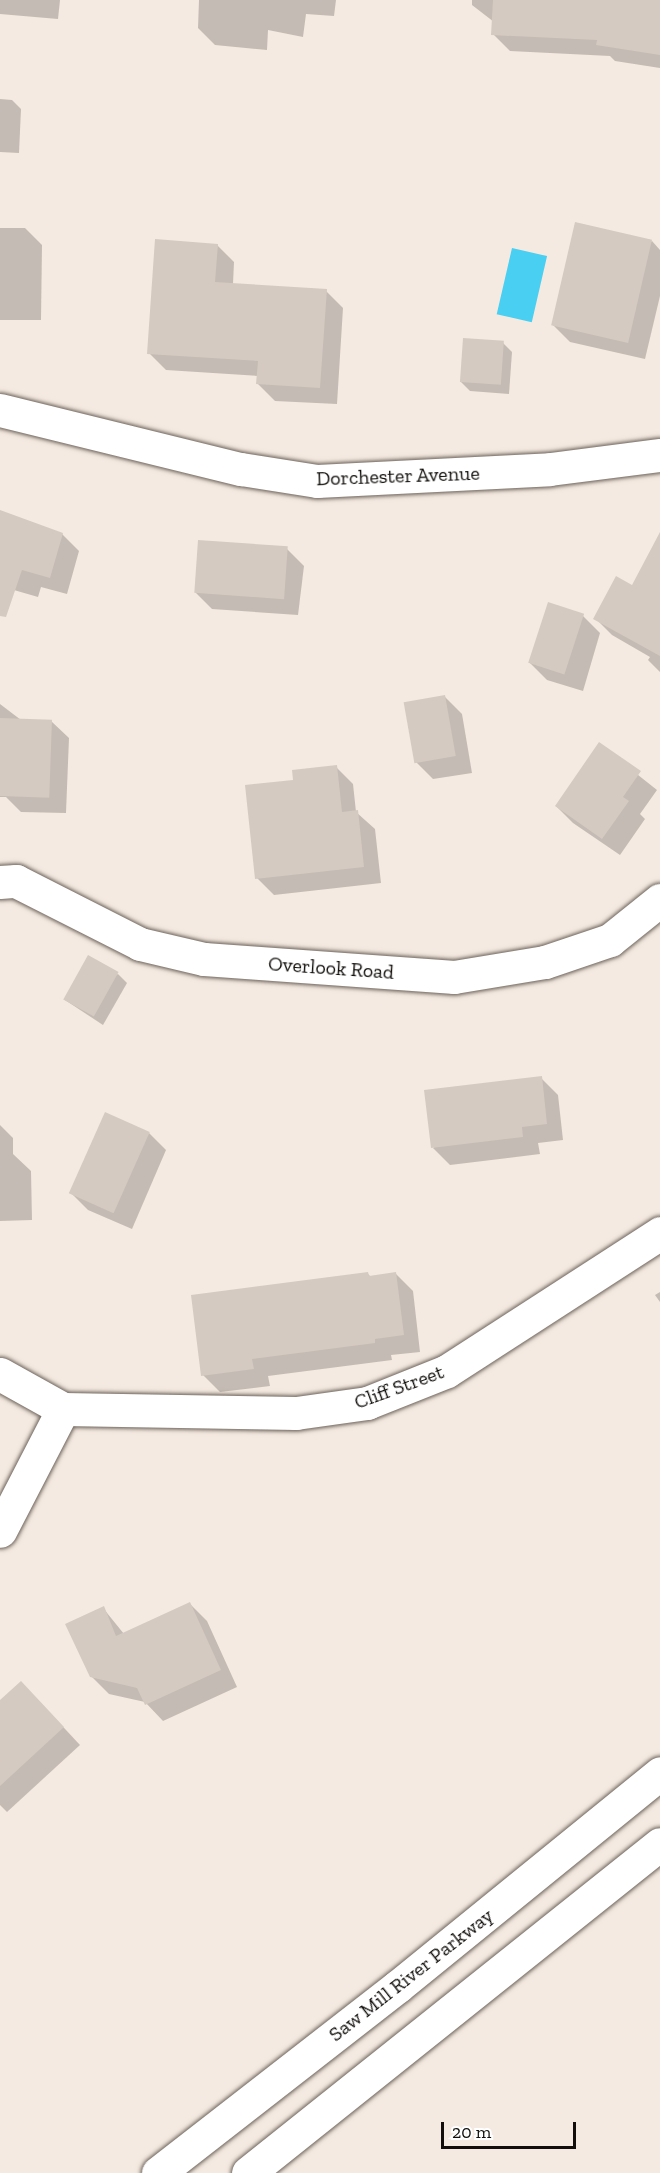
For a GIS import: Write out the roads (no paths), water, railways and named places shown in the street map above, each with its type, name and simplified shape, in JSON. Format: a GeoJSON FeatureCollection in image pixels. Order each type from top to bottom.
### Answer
{"type":"FeatureCollection","features":[{"type":"Feature","properties":{"kind":"main road","name":"Dorchester Avenue"},"geometry":{"type":"LineString","coordinates":[[0,410],[241,470],[317,481],[550,469],[660,455]]}},
{"type":"Feature","properties":{"kind":"main road","name":"Overlook Road"},"geometry":{"type":"LineString","coordinates":[[0,882],[16,881],[140,944],[204,959],[454,977],[545,962],[610,940],[660,900]]}},
{"type":"Feature","properties":{"kind":"main road","name":"Cliff Street"},"geometry":{"type":"LineString","coordinates":[[63,1409],[296,1413],[367,1403],[447,1371],[660,1233]]}},
{"type":"Feature","properties":{"kind":"main road"},"geometry":{"type":"LineString","coordinates":[[0,1374],[63,1409],[0,1531]]}},
{"type":"Feature","properties":{"kind":"main road","name":"Saw Mill River Parkway"},"geometry":{"type":"LineString","coordinates":[[158,2173],[415,1973],[660,1773]]}},
{"type":"Feature","properties":{"kind":"main road"},"geometry":{"type":"LineString","coordinates":[[248,2173],[660,1844]]}},
{"type":"Feature","properties":{"kind":"water"},"geometry":{"type":"Polygon","coordinates":[[[512,248],[547,256],[532,322],[497,314],[512,248]]]}}]}
